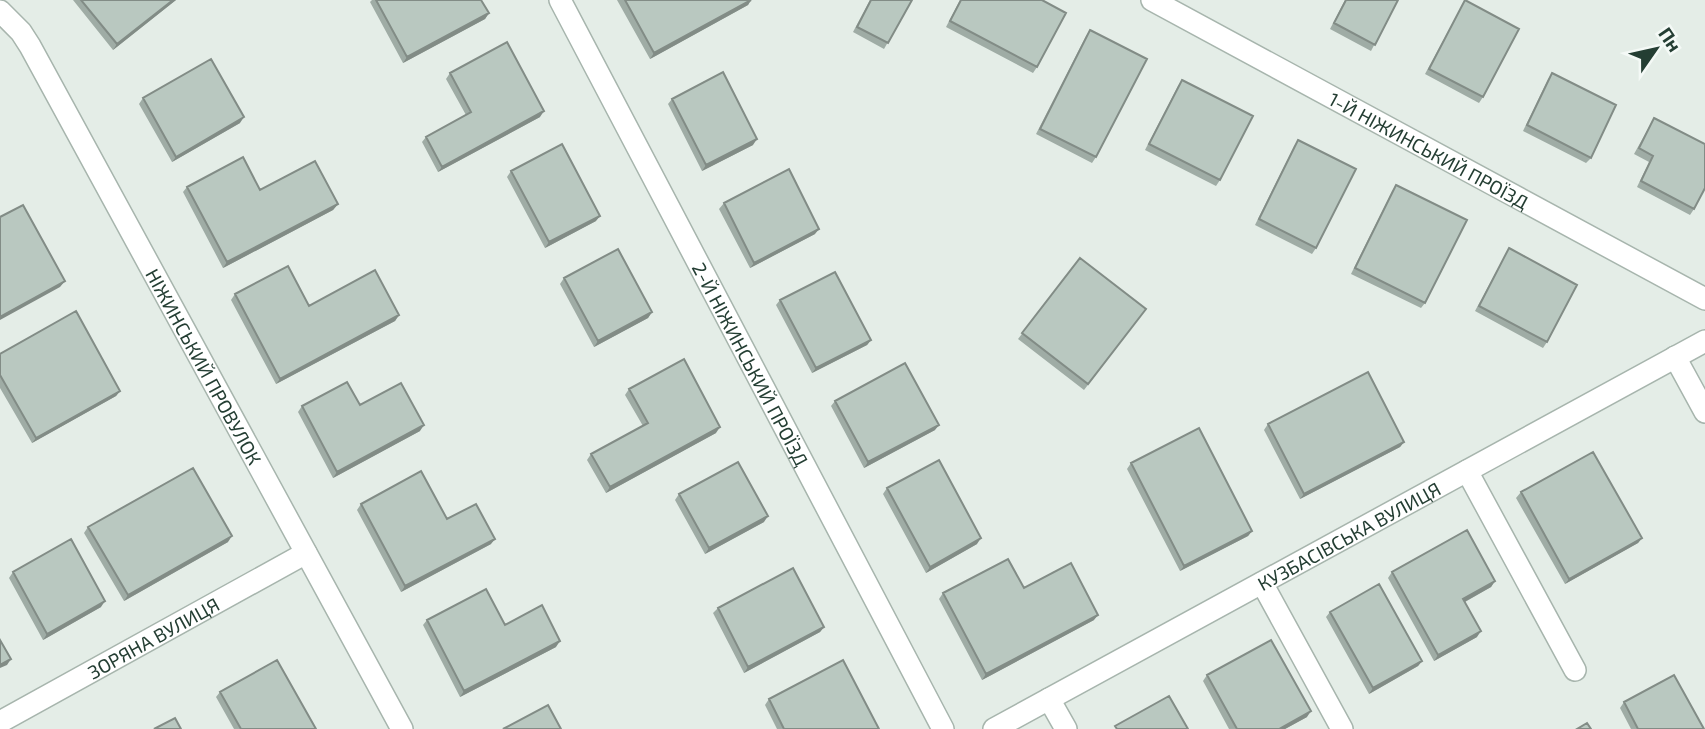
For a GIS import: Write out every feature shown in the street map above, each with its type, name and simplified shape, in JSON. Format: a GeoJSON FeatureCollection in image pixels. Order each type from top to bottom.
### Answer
{"type":"FeatureCollection","features":[{"type":"Feature","properties":{"kind":"street","name":"2-Й НІЖИНСЬКИЙ ПРОЇЗД"},"geometry":{"type":"LineString","coordinates":[[560,0],[943,729]]}},
{"type":"Feature","properties":{"kind":"street","name":"1-Й НІЖИНСЬКИЙ ПРОЇЗД"},"geometry":{"type":"LineString","coordinates":[[1152,0],[1705,299]]}},
{"type":"Feature","properties":{"kind":"street","name":"НІЖИНСЬКИЙ ПРОВУЛОК"},"geometry":{"type":"LineString","coordinates":[[0,11],[21,32],[30,46],[402,729]]}},
{"type":"Feature","properties":{"kind":"street","name":"КУЗБАСІВСЬКА ВУЛИЦЯ"},"geometry":{"type":"LineString","coordinates":[[994,729],[1705,341]]}},
{"type":"Feature","properties":{"kind":"street"},"geometry":{"type":"LineString","coordinates":[[1675,357],[1705,412]]}},
{"type":"Feature","properties":{"kind":"street"},"geometry":{"type":"LineString","coordinates":[[1467,471],[1575,670]]}},
{"type":"Feature","properties":{"kind":"street","name":"ЗОРЯНА ВУЛИЦЯ"},"geometry":{"type":"LineString","coordinates":[[0,722],[306,553]]}},
{"type":"Feature","properties":{"kind":"street"},"geometry":{"type":"LineString","coordinates":[[1262,583],[1342,729]]}},
{"type":"Feature","properties":{"kind":"street"},"geometry":{"type":"LineString","coordinates":[[1049,699],[1066,729]]}},
{"type":"Feature","properties":{"kind":"building"},"geometry":{"type":"Polygon","coordinates":[[[81,0],[173,0],[117,44],[81,0]]]}},
{"type":"Feature","properties":{"kind":"building"},"geometry":{"type":"Polygon","coordinates":[[[376,0],[481,0],[489,13],[407,57],[376,0]]]}},
{"type":"Feature","properties":{"kind":"building"},"geometry":{"type":"Polygon","coordinates":[[[625,0],[751,0],[654,53],[625,0]]]}},
{"type":"Feature","properties":{"kind":"building"},"geometry":{"type":"Polygon","coordinates":[[[871,0],[912,0],[888,43],[857,27],[871,0]]]}},
{"type":"Feature","properties":{"kind":"building"},"geometry":{"type":"Polygon","coordinates":[[[961,0],[1042,0],[1066,13],[1037,67],[950,21],[961,0]]]}},
{"type":"Feature","properties":{"kind":"building"},"geometry":{"type":"Polygon","coordinates":[[[1346,0],[1398,0],[1375,45],[1334,23],[1346,0]]]}},
{"type":"Feature","properties":{"kind":"building"},"geometry":{"type":"Polygon","coordinates":[[[1465,0],[1519,29],[1483,97],[1429,69],[1465,0]]]}},
{"type":"Feature","properties":{"kind":"building"},"geometry":{"type":"Polygon","coordinates":[[[1090,30],[1147,59],[1096,157],[1040,129],[1090,30]]]}},
{"type":"Feature","properties":{"kind":"building"},"geometry":{"type":"Polygon","coordinates":[[[507,42],[544,111],[442,167],[426,137],[471,112],[450,73],[507,42]]]}},
{"type":"Feature","properties":{"kind":"building"},"geometry":{"type":"Polygon","coordinates":[[[211,59],[244,117],[176,157],[143,98],[211,59]]]}},
{"type":"Feature","properties":{"kind":"building"},"geometry":{"type":"Polygon","coordinates":[[[723,72],[757,139],[706,165],[672,99],[723,72]]]}},
{"type":"Feature","properties":{"kind":"building"},"geometry":{"type":"Polygon","coordinates":[[[1552,73],[1616,105],[1591,158],[1527,125],[1552,73]]]}},
{"type":"Feature","properties":{"kind":"building"},"geometry":{"type":"Polygon","coordinates":[[[1182,80],[1253,116],[1220,180],[1149,144],[1182,80]]]}},
{"type":"Feature","properties":{"kind":"building"},"geometry":{"type":"Polygon","coordinates":[[[1654,118],[1705,144],[1705,188],[1694,209],[1641,181],[1653,156],[1639,148],[1654,118]]]}},
{"type":"Feature","properties":{"kind":"building"},"geometry":{"type":"Polygon","coordinates":[[[1298,140],[1356,169],[1316,248],[1259,219],[1298,140]]]}},
{"type":"Feature","properties":{"kind":"building"},"geometry":{"type":"Polygon","coordinates":[[[562,144],[600,216],[549,242],[511,171],[562,144]]]}},
{"type":"Feature","properties":{"kind":"building"},"geometry":{"type":"Polygon","coordinates":[[[243,157],[260,190],[315,161],[338,204],[227,262],[187,187],[243,157]]]}},
{"type":"Feature","properties":{"kind":"building"},"geometry":{"type":"Polygon","coordinates":[[[789,169],[819,229],[754,263],[724,203],[789,169]]]}},
{"type":"Feature","properties":{"kind":"building"},"geometry":{"type":"Polygon","coordinates":[[[1396,185],[1467,220],[1425,303],[1355,268],[1396,185]]]}},
{"type":"Feature","properties":{"kind":"building"},"geometry":{"type":"Polygon","coordinates":[[[23,205],[65,281],[0,317],[0,217],[23,205]]]}},
{"type":"Feature","properties":{"kind":"building"},"geometry":{"type":"Polygon","coordinates":[[[1509,248],[1577,285],[1547,342],[1479,306],[1509,248]]]}},
{"type":"Feature","properties":{"kind":"building"},"geometry":{"type":"Polygon","coordinates":[[[618,249],[652,312],[598,341],[564,278],[618,249]]]}},
{"type":"Feature","properties":{"kind":"building"},"geometry":{"type":"Polygon","coordinates":[[[1080,258],[1146,309],[1088,384],[1022,333],[1080,258]]]}},
{"type":"Feature","properties":{"kind":"building"},"geometry":{"type":"Polygon","coordinates":[[[288,266],[309,306],[375,270],[399,315],[280,379],[235,294],[288,266]]]}},
{"type":"Feature","properties":{"kind":"building"},"geometry":{"type":"Polygon","coordinates":[[[835,272],[871,340],[816,368],[780,300],[835,272]]]}},
{"type":"Feature","properties":{"kind":"building"},"geometry":{"type":"Polygon","coordinates":[[[76,311],[120,391],[36,438],[0,375],[0,354],[76,311]]]}},
{"type":"Feature","properties":{"kind":"building"},"geometry":{"type":"Polygon","coordinates":[[[684,359],[720,427],[610,487],[591,454],[648,423],[629,389],[684,359]]]}},
{"type":"Feature","properties":{"kind":"building"},"geometry":{"type":"Polygon","coordinates":[[[905,363],[939,425],[868,462],[835,401],[905,363]]]}},
{"type":"Feature","properties":{"kind":"building"},"geometry":{"type":"Polygon","coordinates":[[[1368,372],[1404,442],[1304,494],[1268,424],[1368,372]]]}},
{"type":"Feature","properties":{"kind":"building"},"geometry":{"type":"Polygon","coordinates":[[[347,382],[360,405],[401,383],[424,425],[337,472],[302,406],[347,382]]]}},
{"type":"Feature","properties":{"kind":"building"},"geometry":{"type":"Polygon","coordinates":[[[1199,428],[1252,531],[1184,566],[1131,463],[1199,428]]]}},
{"type":"Feature","properties":{"kind":"building"},"geometry":{"type":"Polygon","coordinates":[[[1593,452],[1642,538],[1569,579],[1521,492],[1593,452]]]}},
{"type":"Feature","properties":{"kind":"building"},"geometry":{"type":"Polygon","coordinates":[[[939,460],[981,538],[930,567],[887,488],[939,460]]]}},
{"type":"Feature","properties":{"kind":"building"},"geometry":{"type":"Polygon","coordinates":[[[738,462],[768,516],[709,548],[679,494],[738,462]]]}},
{"type":"Feature","properties":{"kind":"building"},"geometry":{"type":"Polygon","coordinates":[[[193,468],[232,536],[128,595],[88,527],[193,468]]]}},
{"type":"Feature","properties":{"kind":"building"},"geometry":{"type":"Polygon","coordinates":[[[421,471],[447,519],[476,504],[495,539],[405,586],[361,504],[421,471]]]}},
{"type":"Feature","properties":{"kind":"building"},"geometry":{"type":"Polygon","coordinates":[[[1467,530],[1495,581],[1463,599],[1481,631],[1438,655],[1392,572],[1467,530]]]}},
{"type":"Feature","properties":{"kind":"building"},"geometry":{"type":"Polygon","coordinates":[[[71,539],[105,601],[47,634],[13,572],[71,539]]]}},
{"type":"Feature","properties":{"kind":"building"},"geometry":{"type":"Polygon","coordinates":[[[1008,559],[1024,588],[1071,563],[1098,615],[986,674],[943,593],[1008,559]]]}},
{"type":"Feature","properties":{"kind":"building"},"geometry":{"type":"Polygon","coordinates":[[[793,568],[824,627],[748,667],[718,608],[793,568]]]}},
{"type":"Feature","properties":{"kind":"building"},"geometry":{"type":"Polygon","coordinates":[[[1379,584],[1422,661],[1373,688],[1330,612],[1379,584]]]}},
{"type":"Feature","properties":{"kind":"building"},"geometry":{"type":"Polygon","coordinates":[[[486,589],[505,625],[542,605],[560,641],[464,691],[427,620],[486,589]]]}},
{"type":"Feature","properties":{"kind":"building"},"geometry":{"type":"Polygon","coordinates":[[[0,640],[11,659],[0,665],[0,640]]]}},
{"type":"Feature","properties":{"kind":"building"},"geometry":{"type":"Polygon","coordinates":[[[1271,640],[1311,711],[1279,729],[1237,729],[1207,675],[1271,640]]]}},
{"type":"Feature","properties":{"kind":"building"},"geometry":{"type":"Polygon","coordinates":[[[277,660],[316,729],[241,729],[220,692],[277,660]]]}},
{"type":"Feature","properties":{"kind":"building"},"geometry":{"type":"Polygon","coordinates":[[[843,660],[879,729],[784,729],[769,699],[843,660]]]}},
{"type":"Feature","properties":{"kind":"building"},"geometry":{"type":"Polygon","coordinates":[[[1674,675],[1704,729],[1638,729],[1624,702],[1674,675]]]}},
{"type":"Feature","properties":{"kind":"building"},"geometry":{"type":"Polygon","coordinates":[[[1169,696],[1188,729],[1117,729],[1115,726],[1169,696]]]}},
{"type":"Feature","properties":{"kind":"building"},"geometry":{"type":"Polygon","coordinates":[[[548,705],[561,729],[503,729],[548,705]]]}},
{"type":"Feature","properties":{"kind":"building"},"geometry":{"type":"Polygon","coordinates":[[[175,718],[181,729],[154,729],[175,718]]]}},
{"type":"Feature","properties":{"kind":"building"},"geometry":{"type":"Polygon","coordinates":[[[1587,723],[1591,729],[1577,729],[1587,723]]]}}]}
